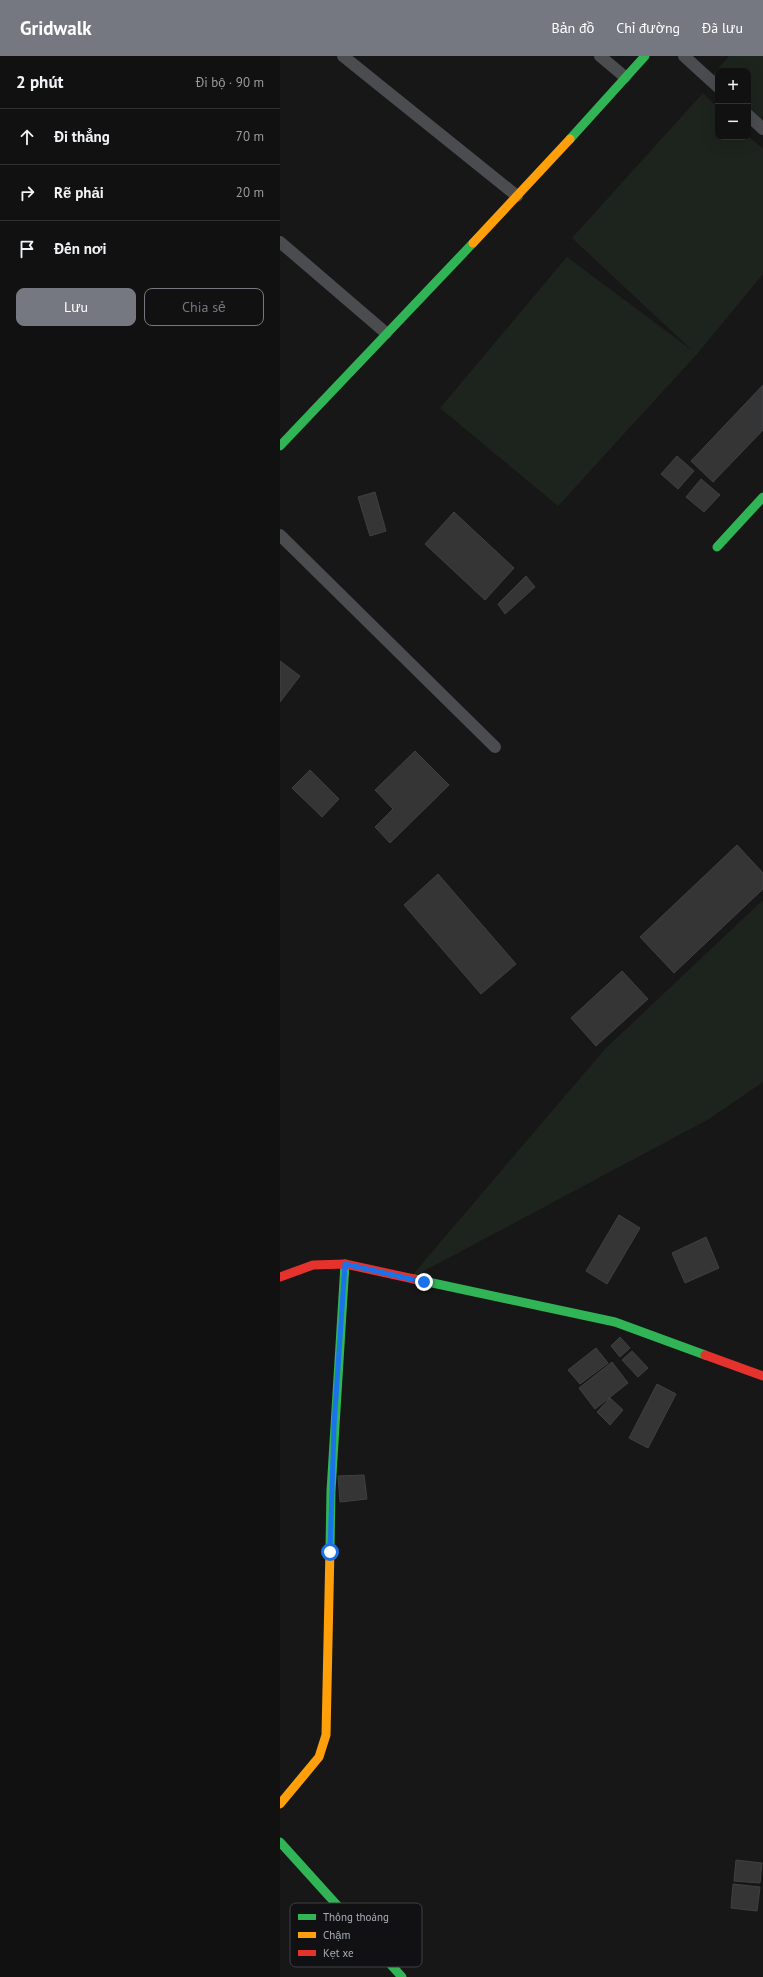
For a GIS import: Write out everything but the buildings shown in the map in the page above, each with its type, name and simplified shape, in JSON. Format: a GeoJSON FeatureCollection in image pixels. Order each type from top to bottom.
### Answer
{"type":"FeatureCollection","features":[{"type":"Feature","properties":{"kind":"street"},"geometry":{"type":"LineString","coordinates":[[280,446],[517,196],[645,56]]}},
{"type":"Feature","properties":{"kind":"street"},"geometry":{"type":"LineString","coordinates":[[717,547],[763,497]]}},
{"type":"Feature","properties":{"kind":"street"},"geometry":{"type":"LineString","coordinates":[[280,1278],[313,1265],[345,1264],[615,1322],[763,1376]]}},
{"type":"Feature","properties":{"kind":"street"},"geometry":{"type":"LineString","coordinates":[[280,1804],[319,1757],[326,1735],[331,1491],[345,1264]]}},
{"type":"Feature","properties":{"kind":"street"},"geometry":{"type":"LineString","coordinates":[[280,1842],[335,1903]]}},
{"type":"Feature","properties":{"kind":"street"},"geometry":{"type":"LineString","coordinates":[[393,1967],[402,1977]]}},
{"type":"Feature","properties":{"kind":"lane"},"geometry":{"type":"LineString","coordinates":[[343,56],[517,196]]}},
{"type":"Feature","properties":{"kind":"lane"},"geometry":{"type":"LineString","coordinates":[[600,56],[625,77]]}},
{"type":"Feature","properties":{"kind":"lane"},"geometry":{"type":"LineString","coordinates":[[684,56],[715,84]]}},
{"type":"Feature","properties":{"kind":"lane"},"geometry":{"type":"LineString","coordinates":[[751,118],[763,129]]}},
{"type":"Feature","properties":{"kind":"lane"},"geometry":{"type":"LineString","coordinates":[[280,242],[386,333]]}},
{"type":"Feature","properties":{"kind":"lane"},"geometry":{"type":"LineString","coordinates":[[280,535],[495,747]]}},
{"type":"Feature","properties":{"kind":"shaded area"},"geometry":{"type":"Polygon","coordinates":[[[729,56],[763,56],[763,126],[751,116],[751,68],[719,68],[729,56]]]}},
{"type":"Feature","properties":{"kind":"shaded area"},"geometry":{"type":"Polygon","coordinates":[[[715,73],[715,89],[707,82],[715,73]]]}},
{"type":"Feature","properties":{"kind":"shaded area"},"geometry":{"type":"Polygon","coordinates":[[[703,93],[715,105],[715,140],[751,140],[751,139],[763,149],[763,274],[697,354],[558,506],[440,408],[567,257],[693,351],[572,238],[703,93]]]}},
{"type":"Feature","properties":{"kind":"shaded area"},"geometry":{"type":"Polygon","coordinates":[[[763,900],[763,1082],[709,1119],[409,1279],[605,1049],[763,900]]]}},
{"type":"Feature","properties":{"kind":"traffic: fast"},"geometry":{"type":"LineString","coordinates":[[570,139],[645,56]]}},
{"type":"Feature","properties":{"kind":"traffic: fast"},"geometry":{"type":"LineString","coordinates":[[280,446],[473,243]]}},
{"type":"Feature","properties":{"kind":"traffic: fast"},"geometry":{"type":"LineString","coordinates":[[717,547],[763,497]]}},
{"type":"Feature","properties":{"kind":"traffic: fast"},"geometry":{"type":"LineString","coordinates":[[330,1548],[331,1491],[345,1264]]}},
{"type":"Feature","properties":{"kind":"traffic: fast"},"geometry":{"type":"LineString","coordinates":[[414,1279],[615,1322],[705,1355]]}},
{"type":"Feature","properties":{"kind":"traffic: fast"},"geometry":{"type":"LineString","coordinates":[[280,1842],[335,1903]]}},
{"type":"Feature","properties":{"kind":"traffic: fast"},"geometry":{"type":"LineString","coordinates":[[393,1967],[402,1977]]}},
{"type":"Feature","properties":{"kind":"traffic: slow"},"geometry":{"type":"LineString","coordinates":[[473,243],[570,139]]}},
{"type":"Feature","properties":{"kind":"traffic: slow"},"geometry":{"type":"LineString","coordinates":[[280,1804],[319,1757],[326,1735],[330,1548]]}},
{"type":"Feature","properties":{"kind":"traffic: jam"},"geometry":{"type":"LineString","coordinates":[[280,1277],[313,1265],[345,1264],[414,1279]]}},
{"type":"Feature","properties":{"kind":"traffic: jam"},"geometry":{"type":"LineString","coordinates":[[705,1355],[763,1376]]}},
{"type":"Feature","properties":{"kind":"route"},"geometry":{"type":"LineString","coordinates":[[330,1552],[334,1426],[345,1264],[424,1282]]}}]}
